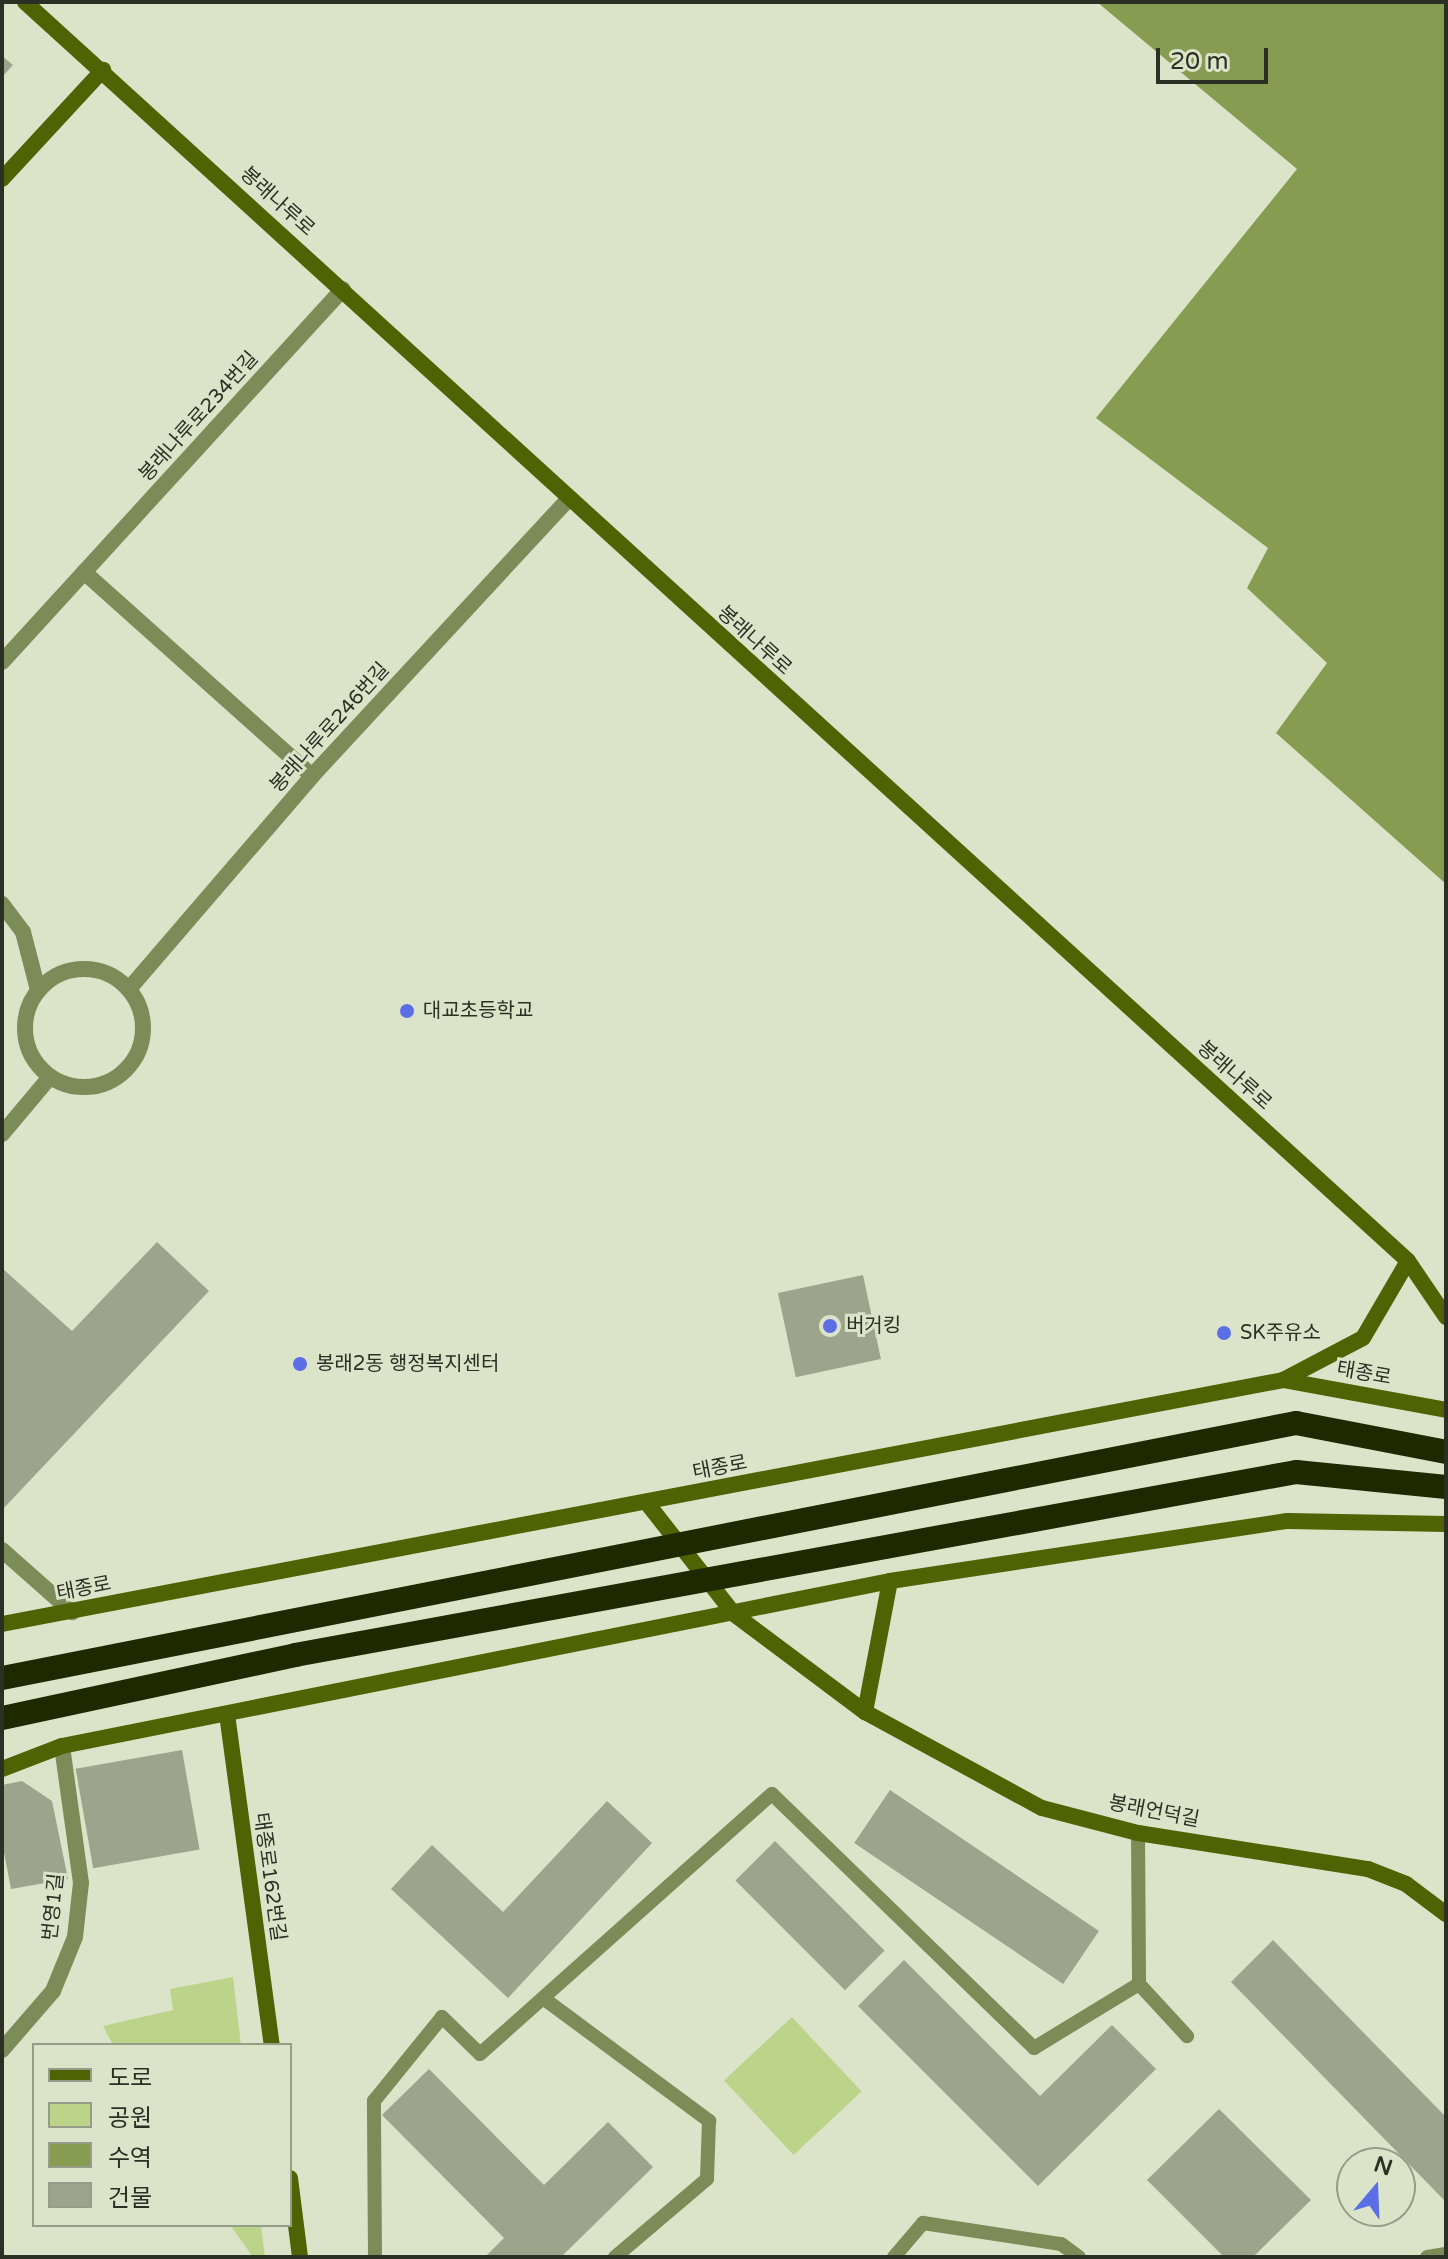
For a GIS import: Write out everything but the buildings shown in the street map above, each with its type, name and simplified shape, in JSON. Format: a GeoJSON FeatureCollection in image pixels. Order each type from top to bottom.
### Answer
{"type":"FeatureCollection","features":[{"type":"Feature","properties":{"kind":"highway"},"geometry":{"type":"LineString","coordinates":[[2,1678],[1296,1423],[1446,1452]]}},
{"type":"Feature","properties":{"kind":"highway"},"geometry":{"type":"LineString","coordinates":[[2,1718],[295,1655],[1296,1472],[1446,1487]]}},
{"type":"Feature","properties":{"kind":"street","name":"봉래나루로"},"geometry":{"type":"LineString","coordinates":[[25,2],[343,289],[568,500],[1408,1261],[1446,1317]]}},
{"type":"Feature","properties":{"kind":"street"},"geometry":{"type":"LineString","coordinates":[[2,179],[103,70]]}},
{"type":"Feature","properties":{"kind":"street","name":"봉래나루로234번길"},"geometry":{"type":"LineString","coordinates":[[2,662],[343,289]]}},
{"type":"Feature","properties":{"kind":"street","name":"봉래나루로246번길"},"geometry":{"type":"LineString","coordinates":[[129,989],[312,776],[568,500]]}},
{"type":"Feature","properties":{"kind":"street"},"geometry":{"type":"LineString","coordinates":[[84,572],[312,776]]}},
{"type":"Feature","properties":{"kind":"street"},"geometry":{"type":"LineString","coordinates":[[2,904],[23,932],[38,990],[24,1026],[36,1063],[50,1077],[67,1086],[96,1086],[122,1075],[135,1061],[144,1024],[129,989],[113,977],[74,970],[38,990]]}},
{"type":"Feature","properties":{"kind":"street"},"geometry":{"type":"LineString","coordinates":[[2,1134],[50,1077]]}},
{"type":"Feature","properties":{"kind":"street"},"geometry":{"type":"LineString","coordinates":[[1283,1380],[1363,1338],[1408,1261]]}},
{"type":"Feature","properties":{"kind":"street","name":"태종로"},"geometry":{"type":"LineString","coordinates":[[2,1624],[1283,1380],[1446,1410]]}},
{"type":"Feature","properties":{"kind":"street","name":"봉래언덕길"},"geometry":{"type":"LineString","coordinates":[[647,1503],[734,1614],[865,1712],[1042,1808],[1138,1833],[1368,1869],[1406,1884],[1446,1914]]}},
{"type":"Feature","properties":{"kind":"street"},"geometry":{"type":"LineString","coordinates":[[2,1769],[62,1746],[890,1581],[1288,1521],[1446,1524]]}},
{"type":"Feature","properties":{"kind":"street"},"geometry":{"type":"LineString","coordinates":[[2,1550],[72,1612]]}},
{"type":"Feature","properties":{"kind":"street"},"geometry":{"type":"LineString","coordinates":[[865,1712],[890,1581]]}},
{"type":"Feature","properties":{"kind":"street","name":"태종로162번길"},"geometry":{"type":"LineString","coordinates":[[227,1714],[272,2043]]}},
{"type":"Feature","properties":{"kind":"street","name":"번영1길"},"geometry":{"type":"LineString","coordinates":[[2,2050],[53,1991],[75,1937],[81,1883],[62,1746]]}},
{"type":"Feature","properties":{"kind":"street"},"geometry":{"type":"LineString","coordinates":[[292,2194],[300,2257]]}},
{"type":"Feature","properties":{"kind":"lane"},"geometry":{"type":"LineString","coordinates":[[375,2257],[374,2101],[442,2017],[480,2054],[772,1794],[1034,2048],[1139,1984]]}},
{"type":"Feature","properties":{"kind":"lane"},"geometry":{"type":"LineString","coordinates":[[1138,1833],[1139,1984],[1187,2036]]}},
{"type":"Feature","properties":{"kind":"lane"},"geometry":{"type":"LineString","coordinates":[[543,1998],[709,2121],[707,2179],[615,2257]]}},
{"type":"Feature","properties":{"kind":"lane"},"geometry":{"type":"LineString","coordinates":[[894,2257],[923,2223],[1061,2244],[1079,2257]]}},
{"type":"Feature","properties":{"kind":"lane"},"geometry":{"type":"LineString","coordinates":[[1427,2257],[1446,2254]]}},
{"type":"Feature","properties":{"kind":"green space"},"geometry":{"type":"Polygon","coordinates":[[[233,1977],[241,2043],[112,2043],[103,2026],[173,2010],[170,1989],[233,1977]]]}},
{"type":"Feature","properties":{"kind":"green space"},"geometry":{"type":"Polygon","coordinates":[[[792,2017],[862,2092],[794,2155],[724,2080],[792,2017]]]}},
{"type":"Feature","properties":{"kind":"green space"},"geometry":{"type":"Polygon","coordinates":[[[231,2227],[261,2227],[265,2257],[253,2257],[231,2227]]]}},
{"type":"Feature","properties":{"kind":"water"},"geometry":{"type":"Polygon","coordinates":[[[1097,2],[1446,2],[1446,884],[1276,733],[1327,663],[1247,588],[1268,548],[1096,418],[1297,169],[1097,2]]]}},
{"type":"Feature","properties":{"kind":"place","name":"대교초등학교"},"geometry":{"type":"Point","coordinates":[407,1011]}},
{"type":"Feature","properties":{"kind":"place","name":"버거킹"},"geometry":{"type":"Point","coordinates":[830,1326]}},
{"type":"Feature","properties":{"kind":"place","name":"SK주유소"},"geometry":{"type":"Point","coordinates":[1224,1333]}},
{"type":"Feature","properties":{"kind":"place","name":"봉래2동 행정복지센터"},"geometry":{"type":"Point","coordinates":[300,1364]}}]}
